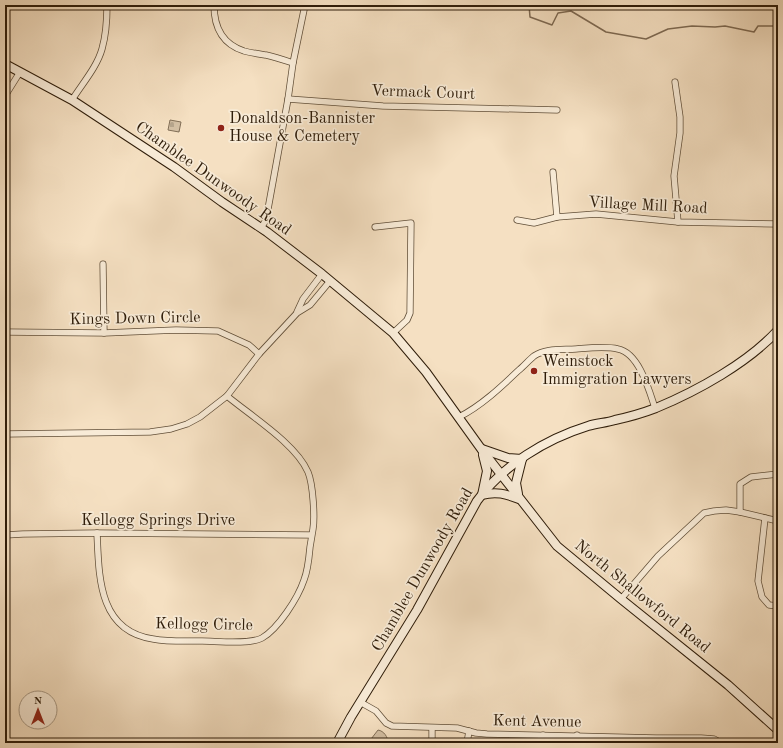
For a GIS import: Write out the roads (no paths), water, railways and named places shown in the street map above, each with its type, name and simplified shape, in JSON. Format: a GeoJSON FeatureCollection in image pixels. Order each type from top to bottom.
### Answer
{"type":"FeatureCollection","features":[{"type":"Feature","properties":{"kind":"street"},"geometry":{"type":"LineString","coordinates":[[72,100],[95,64],[102,50],[106,33],[107,5]]}},
{"type":"Feature","properties":{"kind":"street"},"geometry":{"type":"LineString","coordinates":[[214,5],[214,18],[217,28],[233,46],[244,51],[293,63]]}},
{"type":"Feature","properties":{"kind":"street"},"geometry":{"type":"LineString","coordinates":[[261,228],[266,220],[293,63],[305,5]]}},
{"type":"Feature","properties":{"kind":"street","name":"Chamblee Dunwoody Road"},"geometry":{"type":"LineString","coordinates":[[5,64],[72,100],[261,228],[322,274],[394,333],[426,372],[459,417]]}},
{"type":"Feature","properties":{"kind":"street"},"geometry":{"type":"LineString","coordinates":[[5,96],[20,72]]}},
{"type":"Feature","properties":{"kind":"street"},"geometry":{"type":"LineString","coordinates":[[675,82],[680,117],[680,133],[674,176],[678,222]]}},
{"type":"Feature","properties":{"kind":"street","name":"Vermack Court"},"geometry":{"type":"LineString","coordinates":[[288,99],[383,106],[556,110]]}},
{"type":"Feature","properties":{"kind":"street"},"geometry":{"type":"LineString","coordinates":[[553,172],[557,217]]}},
{"type":"Feature","properties":{"kind":"street","name":"Village Mill Road"},"geometry":{"type":"LineString","coordinates":[[517,220],[534,222],[557,217],[596,214],[678,222],[778,224]]}},
{"type":"Feature","properties":{"kind":"street"},"geometry":{"type":"LineString","coordinates":[[375,227],[411,223],[410,313],[408,320],[394,333]]}},
{"type":"Feature","properties":{"kind":"street"},"geometry":{"type":"LineString","coordinates":[[103,264],[104,333]]}},
{"type":"Feature","properties":{"kind":"street"},"geometry":{"type":"LineString","coordinates":[[297,313],[303,299],[322,274]]}},
{"type":"Feature","properties":{"kind":"street"},"geometry":{"type":"LineString","coordinates":[[5,434],[150,432],[171,429],[200,418],[227,396],[259,354],[297,313],[310,305],[330,281]]}},
{"type":"Feature","properties":{"kind":"street","name":"Kings Down Circle"},"geometry":{"type":"LineString","coordinates":[[5,332],[104,333],[176,330],[218,331],[249,345],[259,354]]}},
{"type":"Feature","properties":{"kind":"street","name":"Chamblee Dunwoody Road"},"geometry":{"type":"LineString","coordinates":[[337,743],[360,702],[417,610],[441,565],[482,495],[501,474],[552,440],[589,426],[616,420],[655,408],[696,389],[736,365],[754,352],[778,330]]}},
{"type":"Feature","properties":{"kind":"street"},"geometry":{"type":"LineString","coordinates":[[501,474],[459,417],[476,406],[520,370],[533,356],[540,352],[609,348],[627,352],[633,357],[638,365],[655,408]]}},
{"type":"Feature","properties":{"kind":"street","name":"Kellogg Circle"},"geometry":{"type":"LineString","coordinates":[[97,533],[99,575],[107,606],[122,626],[136,635],[153,639],[243,642],[260,639],[269,633],[282,619],[304,580],[313,530],[312,491],[308,473],[294,450],[227,396]]}},
{"type":"Feature","properties":{"kind":"street"},"geometry":{"type":"LineString","coordinates":[[481,448],[508,458],[522,459],[516,483],[520,499]]}},
{"type":"Feature","properties":{"kind":"street"},"geometry":{"type":"LineString","coordinates":[[481,448],[487,471],[482,495],[499,493],[508,494],[520,499]]}},
{"type":"Feature","properties":{"kind":"street","name":"North Shallowford Road"},"geometry":{"type":"LineString","coordinates":[[501,474],[557,546],[620,599],[728,685],[778,730]]}},
{"type":"Feature","properties":{"kind":"street"},"geometry":{"type":"LineString","coordinates":[[740,512],[740,484],[751,477],[778,474]]}},
{"type":"Feature","properties":{"kind":"street"},"geometry":{"type":"LineString","coordinates":[[620,599],[658,556],[704,514],[726,510],[778,521]]}},
{"type":"Feature","properties":{"kind":"street"},"geometry":{"type":"LineString","coordinates":[[765,518],[758,581],[762,597],[769,606],[778,606]]}},
{"type":"Feature","properties":{"kind":"street","name":"Kellogg Springs Drive"},"geometry":{"type":"LineString","coordinates":[[5,535],[97,533],[311,535]]}},
{"type":"Feature","properties":{"kind":"street","name":"Kent Avenue"},"geometry":{"type":"LineString","coordinates":[[360,702],[376,711],[386,723],[392,726],[457,728],[487,734],[577,735],[648,740],[702,738],[714,739],[721,743]]}},
{"type":"Feature","properties":{"kind":"street"},"geometry":{"type":"LineString","coordinates":[[432,728],[432,743]]}},
{"type":"Feature","properties":{"kind":"street"},"geometry":{"type":"LineString","coordinates":[[467,743],[469,731]]}},
{"type":"Feature","properties":{"kind":"street"},"geometry":{"type":"LineString","coordinates":[[543,735],[543,743]]}},
{"type":"Feature","properties":{"kind":"street"},"geometry":{"type":"LineString","coordinates":[[577,735],[577,743]]}},
{"type":"Feature","properties":{"kind":"street"},"geometry":{"type":"LineString","coordinates":[[774,743],[778,738]]}},
{"type":"Feature","properties":{"kind":"waterway"},"geometry":{"type":"LineString","coordinates":[[529,5],[530,17],[552,25],[558,13],[571,11],[606,32],[646,39],[668,29],[692,26],[725,26],[754,32],[758,26],[778,26]]}},
{"type":"Feature","properties":{"kind":"place","name":"Donaldson-Bannister House & Cemetery"},"geometry":{"type":"Point","coordinates":[221,128]}},
{"type":"Feature","properties":{"kind":"place","name":"Weinstock Immigration Lawyers"},"geometry":{"type":"Point","coordinates":[534,371]}}]}
